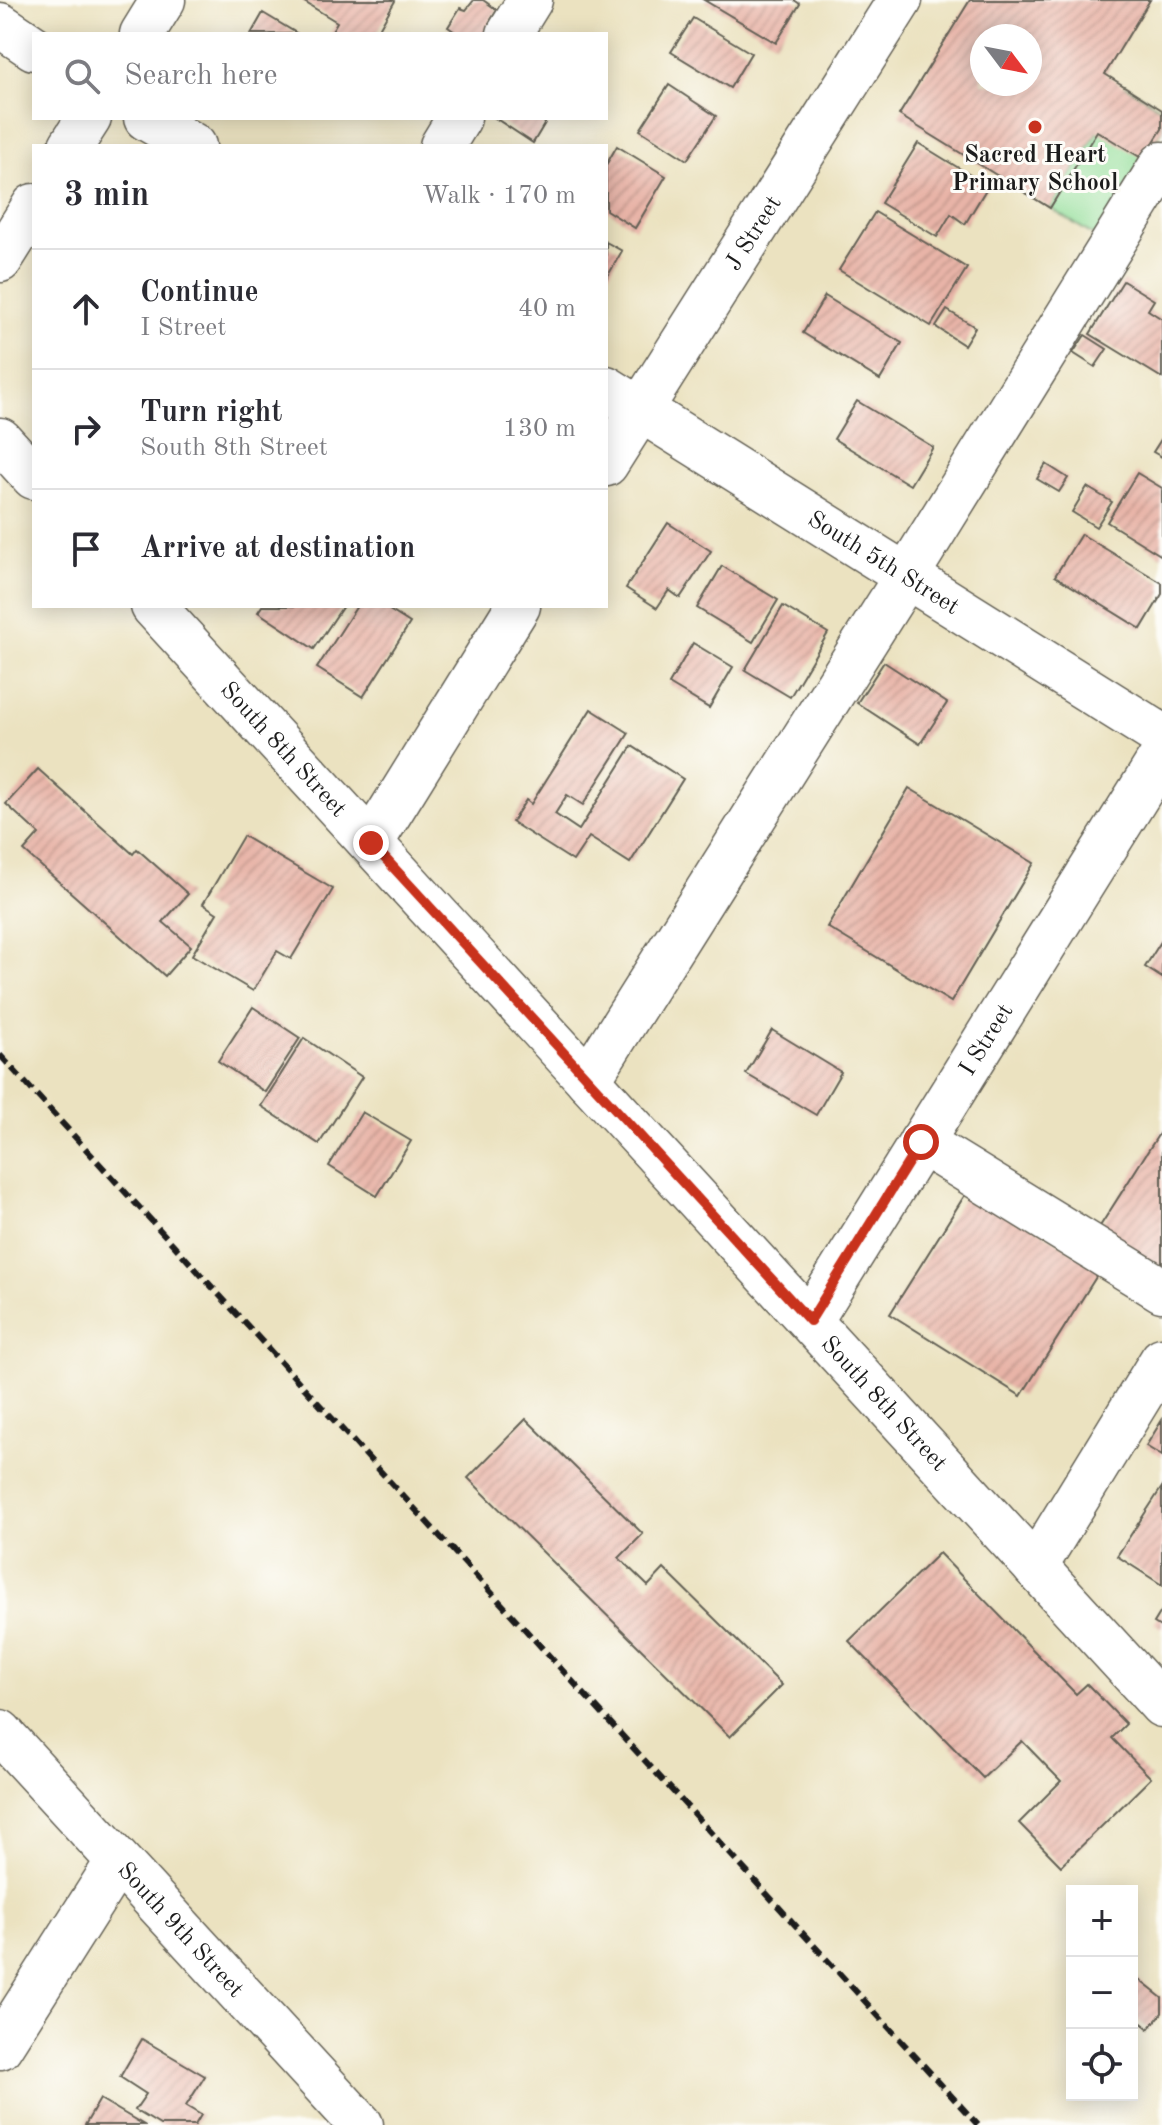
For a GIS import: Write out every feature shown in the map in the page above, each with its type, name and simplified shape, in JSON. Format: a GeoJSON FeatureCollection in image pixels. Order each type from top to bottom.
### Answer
{"type":"FeatureCollection","features":[{"type":"Feature","properties":{"kind":"street"},"geometry":{"type":"LineString","coordinates":[[143,32],[163,0]]}},
{"type":"Feature","properties":{"kind":"street"},"geometry":{"type":"LineString","coordinates":[[510,32],[530,0]]}},
{"type":"Feature","properties":{"kind":"street","name":"J Street"},"geometry":{"type":"LineString","coordinates":[[608,456],[623,398],[900,0]]}},
{"type":"Feature","properties":{"kind":"street"},"geometry":{"type":"LineString","coordinates":[[0,25],[32,47]]}},
{"type":"Feature","properties":{"kind":"street"},"geometry":{"type":"LineString","coordinates":[[72,144],[88,120]]}},
{"type":"Feature","properties":{"kind":"street"},"geometry":{"type":"LineString","coordinates":[[149,120],[191,144]]}},
{"type":"Feature","properties":{"kind":"street"},"geometry":{"type":"LineString","coordinates":[[443,144],[458,120]]}},
{"type":"Feature","properties":{"kind":"street"},"geometry":{"type":"LineString","coordinates":[[588,1080],[1162,164]]}},
{"type":"Feature","properties":{"kind":"street"},"geometry":{"type":"LineString","coordinates":[[0,260],[32,209]]}},
{"type":"Feature","properties":{"kind":"street","name":"South 5th Street"},"geometry":{"type":"LineString","coordinates":[[623,398],[1162,736]]}},
{"type":"Feature","properties":{"kind":"street"},"geometry":{"type":"LineString","coordinates":[[0,440],[32,475]]}},
{"type":"Feature","properties":{"kind":"street","name":"South 8th Street"},"geometry":{"type":"LineString","coordinates":[[155,608],[1162,1705]]}},
{"type":"Feature","properties":{"kind":"street"},"geometry":{"type":"LineString","coordinates":[[371,843],[517,608]]}},
{"type":"Feature","properties":{"kind":"street","name":"I Street"},"geometry":{"type":"LineString","coordinates":[[810,1321],[1162,756]]}},
{"type":"Feature","properties":{"kind":"street"},"geometry":{"type":"LineString","coordinates":[[921,1142],[1162,1290]]}},
{"type":"Feature","properties":{"kind":"street"},"geometry":{"type":"LineString","coordinates":[[1035,1567],[1162,1360]]}},
{"type":"Feature","properties":{"kind":"street","name":"South 9th Street"},"geometry":{"type":"LineString","coordinates":[[0,1732],[118,1861],[322,2109],[361,2125]]}},
{"type":"Feature","properties":{"kind":"street"},"geometry":{"type":"LineString","coordinates":[[0,2047],[118,1861]]}},
{"type":"Feature","properties":{"kind":"green space"},"geometry":{"type":"Polygon","coordinates":[[[1126,86],[1162,109],[1162,130],[1096,237],[1050,208],[1126,86]]]}},
{"type":"Feature","properties":{"kind":"building"},"geometry":{"type":"Polygon","coordinates":[[[301,0],[395,1],[377,32],[331,32],[337,22],[301,0]]]}},
{"type":"Feature","properties":{"kind":"building"},"geometry":{"type":"Polygon","coordinates":[[[474,0],[483,0],[497,10],[487,32],[455,32],[448,27],[460,8],[466,10],[474,0]]]}},
{"type":"Feature","properties":{"kind":"building"},"geometry":{"type":"Polygon","coordinates":[[[704,0],[794,0],[800,4],[776,43],[704,0]]]}},
{"type":"Feature","properties":{"kind":"building","name":"Sacred Heart Primary School"},"geometry":{"type":"Polygon","coordinates":[[[970,0],[1150,0],[1105,74],[1162,110],[1162,129],[1143,159],[1097,131],[1050,208],[899,115],[970,0]]]}},
{"type":"Feature","properties":{"kind":"building"},"geometry":{"type":"Polygon","coordinates":[[[263,13],[295,32],[252,32],[263,13]]]}},
{"type":"Feature","properties":{"kind":"building"},"geometry":{"type":"Polygon","coordinates":[[[693,18],[751,53],[730,88],[671,52],[693,18]]]}},
{"type":"Feature","properties":{"kind":"building"},"geometry":{"type":"Polygon","coordinates":[[[669,85],[716,116],[687,160],[640,130],[669,85]]]}},
{"type":"Feature","properties":{"kind":"building"},"geometry":{"type":"Polygon","coordinates":[[[498,120],[547,120],[533,143],[498,120]]]}},
{"type":"Feature","properties":{"kind":"building"},"geometry":{"type":"Polygon","coordinates":[[[918,143],[988,186],[965,224],[951,214],[937,237],[881,203],[918,143]]]}},
{"type":"Feature","properties":{"kind":"building"},"geometry":{"type":"Polygon","coordinates":[[[617,146],[666,176],[635,228],[608,211],[608,162],[617,146]]]}},
{"type":"Feature","properties":{"kind":"building"},"geometry":{"type":"Polygon","coordinates":[[[875,212],[967,268],[931,326],[839,270],[875,212]]]}},
{"type":"Feature","properties":{"kind":"building"},"geometry":{"type":"Polygon","coordinates":[[[608,243],[622,251],[608,276],[608,243]]]}},
{"type":"Feature","properties":{"kind":"building"},"geometry":{"type":"Polygon","coordinates":[[[1123,281],[1154,300],[1148,310],[1162,319],[1162,378],[1090,334],[1123,281]]]}},
{"type":"Feature","properties":{"kind":"building"},"geometry":{"type":"Polygon","coordinates":[[[825,296],[902,343],[880,380],[803,333],[825,296]]]}},
{"type":"Feature","properties":{"kind":"building"},"geometry":{"type":"Polygon","coordinates":[[[947,310],[975,327],[964,345],[936,327],[947,310]]]}},
{"type":"Feature","properties":{"kind":"building"},"geometry":{"type":"Polygon","coordinates":[[[1085,335],[1107,349],[1095,367],[1073,353],[1085,335]]]}},
{"type":"Feature","properties":{"kind":"building"},"geometry":{"type":"Polygon","coordinates":[[[857,401],[933,447],[910,485],[834,439],[857,401]]]}},
{"type":"Feature","properties":{"kind":"building"},"geometry":{"type":"Polygon","coordinates":[[[1162,438],[1162,457],[1153,452],[1162,438]]]}},
{"type":"Feature","properties":{"kind":"building"},"geometry":{"type":"Polygon","coordinates":[[[1046,464],[1068,478],[1059,492],[1037,479],[1046,464]]]}},
{"type":"Feature","properties":{"kind":"building"},"geometry":{"type":"Polygon","coordinates":[[[1137,473],[1162,488],[1162,556],[1107,522],[1137,473]]]}},
{"type":"Feature","properties":{"kind":"building"},"geometry":{"type":"Polygon","coordinates":[[[1087,487],[1112,502],[1096,527],[1072,512],[1087,487]]]}},
{"type":"Feature","properties":{"kind":"building"},"geometry":{"type":"Polygon","coordinates":[[[668,523],[711,551],[680,598],[669,590],[657,608],[626,588],[668,523]]]}},
{"type":"Feature","properties":{"kind":"building"},"geometry":{"type":"Polygon","coordinates":[[[1081,534],[1162,583],[1162,594],[1141,629],[1055,576],[1081,534]]]}},
{"type":"Feature","properties":{"kind":"building"},"geometry":{"type":"Polygon","coordinates":[[[722,566],[778,600],[753,642],[697,608],[722,566]]]}},
{"type":"Feature","properties":{"kind":"building"},"geometry":{"type":"Polygon","coordinates":[[[783,606],[828,633],[790,697],[745,670],[783,606]]]}},
{"type":"Feature","properties":{"kind":"building"},"geometry":{"type":"Polygon","coordinates":[[[261,608],[342,608],[314,649],[258,612],[261,608]]]}},
{"type":"Feature","properties":{"kind":"building"},"geometry":{"type":"Polygon","coordinates":[[[356,608],[386,608],[410,623],[363,697],[317,668],[356,608]]]}},
{"type":"Feature","properties":{"kind":"building"},"geometry":{"type":"Polygon","coordinates":[[[693,643],[733,667],[709,708],[669,684],[693,643]]]}},
{"type":"Feature","properties":{"kind":"building"},"geometry":{"type":"Polygon","coordinates":[[[884,662],[947,703],[920,744],[857,703],[884,662]]]}},
{"type":"Feature","properties":{"kind":"building"},"geometry":{"type":"Polygon","coordinates":[[[591,709],[629,733],[583,805],[567,795],[555,814],[579,830],[632,746],[683,779],[630,863],[589,837],[573,861],[512,822],[526,800],[531,804],[591,709]]]}},
{"type":"Feature","properties":{"kind":"building"},"geometry":{"type":"Polygon","coordinates":[[[38,769],[133,854],[137,849],[188,894],[163,922],[191,946],[165,976],[24,851],[39,834],[6,804],[38,769]]]}},
{"type":"Feature","properties":{"kind":"building"},"geometry":{"type":"Polygon","coordinates":[[[909,788],[1034,863],[951,1002],[827,927],[909,788]]]}},
{"type":"Feature","properties":{"kind":"building"},"geometry":{"type":"Polygon","coordinates":[[[243,836],[333,889],[291,959],[277,951],[253,991],[192,955],[217,913],[203,904],[243,836]]]}},
{"type":"Feature","properties":{"kind":"building"},"geometry":{"type":"Polygon","coordinates":[[[1162,940],[1162,978],[1145,967],[1162,940]]]}},
{"type":"Feature","properties":{"kind":"building"},"geometry":{"type":"Polygon","coordinates":[[[253,1007],[300,1038],[265,1092],[218,1061],[253,1007]]]}},
{"type":"Feature","properties":{"kind":"building"},"geometry":{"type":"Polygon","coordinates":[[[772,1030],[841,1072],[816,1115],[746,1074],[772,1030]]]}},
{"type":"Feature","properties":{"kind":"building"},"geometry":{"type":"Polygon","coordinates":[[[304,1038],[362,1077],[319,1144],[261,1106],[304,1038]]]}},
{"type":"Feature","properties":{"kind":"building"},"geometry":{"type":"Polygon","coordinates":[[[362,1112],[411,1141],[377,1196],[329,1166],[362,1112]]]}},
{"type":"Feature","properties":{"kind":"building"},"geometry":{"type":"Polygon","coordinates":[[[1162,1129],[1162,1273],[1097,1231],[1162,1129]]]}},
{"type":"Feature","properties":{"kind":"building"},"geometry":{"type":"Polygon","coordinates":[[[970,1187],[1101,1269],[1021,1396],[890,1314],[970,1187]]]}},
{"type":"Feature","properties":{"kind":"building"},"geometry":{"type":"Polygon","coordinates":[[[526,1419],[643,1534],[619,1558],[648,1586],[664,1569],[782,1685],[730,1737],[468,1478],[526,1419]]]}},
{"type":"Feature","properties":{"kind":"building"},"geometry":{"type":"Polygon","coordinates":[[[1162,1420],[1162,1456],[1146,1446],[1162,1420]]]}},
{"type":"Feature","properties":{"kind":"building"},"geometry":{"type":"Polygon","coordinates":[[[1162,1487],[1162,1585],[1117,1556],[1162,1487]]]}},
{"type":"Feature","properties":{"kind":"building"},"geometry":{"type":"Polygon","coordinates":[[[939,1553],[1076,1694],[1087,1684],[1126,1724],[1112,1738],[1151,1778],[1061,1866],[1019,1823],[1061,1781],[1022,1741],[983,1778],[849,1641],[939,1553]]]}},
{"type":"Feature","properties":{"kind":"building"},"geometry":{"type":"Polygon","coordinates":[[[1162,1610],[1162,1628],[1154,1623],[1162,1610]]]}},
{"type":"Feature","properties":{"kind":"building"},"geometry":{"type":"Polygon","coordinates":[[[1138,1979],[1162,1998],[1162,2013],[1149,2029],[1138,2020],[1138,1979]]]}},
{"type":"Feature","properties":{"kind":"building"},"geometry":{"type":"Polygon","coordinates":[[[142,2039],[205,2076],[186,2106],[201,2115],[195,2125],[160,2125],[135,2110],[146,2094],[120,2077],[142,2039]]]}},
{"type":"Feature","properties":{"kind":"building"},"geometry":{"type":"Polygon","coordinates":[[[100,2099],[144,2125],[85,2125],[100,2099]]]}},
{"type":"Feature","properties":{"kind":"railway"},"geometry":{"type":"LineString","coordinates":[[0,1055],[978,2125]]}},
{"type":"Feature","properties":{"kind":"place","name":"Sacred Heart Primary School"},"geometry":{"type":"Point","coordinates":[1035,127]}},
{"type":"Feature","properties":{"kind":"route"},"geometry":{"type":"LineString","coordinates":[[371,843],[810,1321],[921,1142]]}}]}
